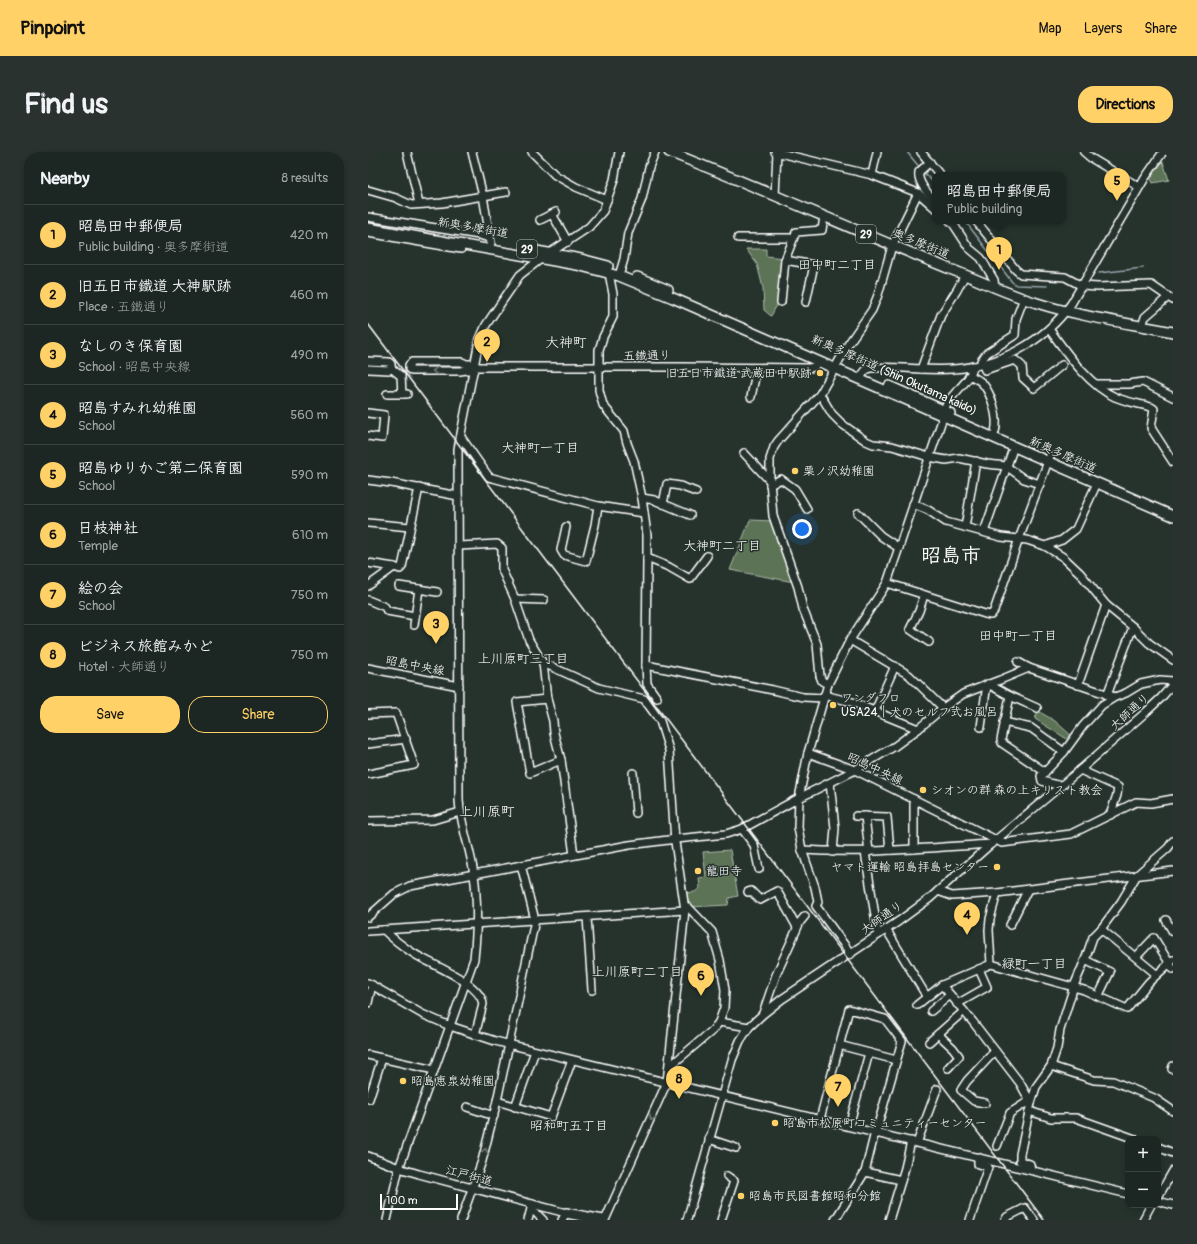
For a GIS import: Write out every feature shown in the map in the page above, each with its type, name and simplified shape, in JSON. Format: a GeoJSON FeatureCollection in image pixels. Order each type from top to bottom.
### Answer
{"type":"FeatureCollection","features":[{"type":"Feature","properties":{"kind":"main road","name":"奥多摩街道"},"geometry":{"type":"LineString","coordinates":[[668,152],[995,288],[1066,311],[1173,332]]}},
{"type":"Feature","properties":{"kind":"main road","name":"新奥多摩街道"},"geometry":{"type":"LineString","coordinates":[[368,222],[586,260],[620,273]]}},
{"type":"Feature","properties":{"kind":"main road","name":"新奥多摩街道"},"geometry":{"type":"LineString","coordinates":[[368,228],[490,243],[542,258],[577,264],[609,273],[620,273]]}},
{"type":"Feature","properties":{"kind":"main road","name":"新奥多摩街道 (Shin Okutama kaido)"},"geometry":{"type":"LineString","coordinates":[[620,273],[818,362],[836,366],[862,375],[944,413]]}},
{"type":"Feature","properties":{"kind":"main road","name":"新奥多摩街道 (Shin Okutama kaido)"},"geometry":{"type":"LineString","coordinates":[[620,273],[655,284],[836,366],[944,413],[995,432],[1049,459],[1173,509]]}},
{"type":"Feature","properties":{"kind":"main road","name":"新奥多摩街道"},"geometry":{"type":"LineString","coordinates":[[944,413],[1014,446],[1049,459],[1097,483],[1173,516]]}},
{"type":"Feature","properties":{"kind":"main road"},"geometry":{"type":"LineString","coordinates":[[564,1216],[604,1220]]}},
{"type":"Feature","properties":{"kind":"street"},"geometry":{"type":"LineString","coordinates":[[407,152],[419,204]]}},
{"type":"Feature","properties":{"kind":"street"},"geometry":{"type":"LineString","coordinates":[[368,233],[481,252],[487,251],[490,243],[483,196],[472,152]]}},
{"type":"Feature","properties":{"kind":"street"},"geometry":{"type":"LineString","coordinates":[[532,152],[554,175],[576,187],[607,200]]}},
{"type":"Feature","properties":{"kind":"street"},"geometry":{"type":"LineString","coordinates":[[387,1220],[399,1168],[474,959],[477,924],[474,875],[460,812],[458,449],[479,341],[486,325],[520,275],[542,258],[589,227],[603,210],[614,180],[619,152]]}},
{"type":"Feature","properties":{"kind":"street"},"geometry":{"type":"LineString","coordinates":[[620,273],[628,233],[642,199],[649,166],[655,152]]}},
{"type":"Feature","properties":{"kind":"street"},"geometry":{"type":"LineString","coordinates":[[776,196],[777,152],[872,175],[918,193],[932,205]]}},
{"type":"Feature","properties":{"kind":"street"},"geometry":{"type":"LineString","coordinates":[[872,175],[877,152]]}},
{"type":"Feature","properties":{"kind":"street"},"geometry":{"type":"LineString","coordinates":[[921,152],[938,172]]}},
{"type":"Feature","properties":{"kind":"street"},"geometry":{"type":"LineString","coordinates":[[1084,152],[1091,158],[1139,187]]}},
{"type":"Feature","properties":{"kind":"street"},"geometry":{"type":"LineString","coordinates":[[862,375],[870,368],[952,369],[973,366],[1014,352],[1036,339],[1066,311],[1139,187],[1163,152]]}},
{"type":"Feature","properties":{"kind":"street"},"geometry":{"type":"LineString","coordinates":[[930,162],[920,171],[919,178],[927,193],[932,198]]}},
{"type":"Feature","properties":{"kind":"street"},"geometry":{"type":"LineString","coordinates":[[368,190],[396,198],[411,205],[442,203],[506,192]]}},
{"type":"Feature","properties":{"kind":"street"},"geometry":{"type":"LineString","coordinates":[[828,684],[822,681],[820,676],[817,644],[803,609],[798,587],[773,516],[770,483],[770,459],[774,447],[820,394],[849,343],[869,316],[876,303],[892,246],[918,193]]}},
{"type":"Feature","properties":{"kind":"street"},"geometry":{"type":"LineString","coordinates":[[540,220],[554,213],[568,242]]}},
{"type":"Feature","properties":{"kind":"street"},"geometry":{"type":"LineString","coordinates":[[781,302],[785,260],[796,232],[822,230],[824,216]]}},
{"type":"Feature","properties":{"kind":"street"},"geometry":{"type":"LineString","coordinates":[[368,217],[479,235],[490,243]]}},
{"type":"Feature","properties":{"kind":"street"},"geometry":{"type":"LineString","coordinates":[[953,224],[969,248],[982,258],[994,280],[995,288]]}},
{"type":"Feature","properties":{"kind":"street"},"geometry":{"type":"LineString","coordinates":[[978,224],[1019,274],[1065,277],[1082,286],[1098,287],[1151,285],[1171,299],[1145,317],[1142,326]]}},
{"type":"Feature","properties":{"kind":"street"},"geometry":{"type":"LineString","coordinates":[[738,238],[793,238]]}},
{"type":"Feature","properties":{"kind":"street"},"geometry":{"type":"LineString","coordinates":[[785,260],[814,265],[806,302]]}},
{"type":"Feature","properties":{"kind":"street"},"geometry":{"type":"LineString","coordinates":[[609,273],[613,294],[613,317],[599,350],[599,390],[603,405],[624,431],[634,461],[642,498],[648,558],[647,684],[657,698]]}},
{"type":"Feature","properties":{"kind":"street"},"geometry":{"type":"LineString","coordinates":[[921,369],[940,315],[958,290],[965,275]]}},
{"type":"Feature","properties":{"kind":"street"},"geometry":{"type":"LineString","coordinates":[[1024,298],[1016,319],[1015,335],[987,353],[982,361],[985,370],[1015,360],[1022,366],[1023,378],[1034,388],[1062,365]]}},
{"type":"Feature","properties":{"kind":"street"},"geometry":{"type":"LineString","coordinates":[[1049,328],[1072,360],[1096,384],[1115,397],[1152,407],[1154,409],[1151,428],[1173,462]]}},
{"type":"Feature","properties":{"kind":"street"},"geometry":{"type":"LineString","coordinates":[[368,361],[388,362],[391,364],[391,368],[401,376],[404,394],[387,394]]}},
{"type":"Feature","properties":{"kind":"street"},"geometry":{"type":"LineString","coordinates":[[412,362],[462,362],[474,367],[460,371],[412,371],[409,369],[409,365],[412,362]]}},
{"type":"Feature","properties":{"kind":"street","name":"五鐵通り"},"geometry":{"type":"LineString","coordinates":[[474,367],[812,368],[818,362]]}},
{"type":"Feature","properties":{"kind":"street"},"geometry":{"type":"LineString","coordinates":[[851,954],[816,906],[818,902],[815,887],[802,850],[798,827],[800,798],[808,753],[828,684],[850,640],[887,583],[944,413],[952,397],[972,372],[973,366]]}},
{"type":"Feature","properties":{"kind":"street"},"geometry":{"type":"LineString","coordinates":[[368,369],[387,370],[391,368]]}},
{"type":"Feature","properties":{"kind":"street"},"geometry":{"type":"LineString","coordinates":[[751,398],[757,368]]}},
{"type":"Feature","properties":{"kind":"street"},"geometry":{"type":"LineString","coordinates":[[970,375],[982,383],[988,392],[996,417],[997,427],[995,432]]}},
{"type":"Feature","properties":{"kind":"street"},"geometry":{"type":"LineString","coordinates":[[1096,384],[1129,384],[1143,382],[1173,397]]}},
{"type":"Feature","properties":{"kind":"street"},"geometry":{"type":"LineString","coordinates":[[820,394],[836,418],[847,428],[873,444],[892,446],[929,457],[946,460],[959,458],[987,464],[1006,466],[1024,479],[1040,484]]}},
{"type":"Feature","properties":{"kind":"street"},"geometry":{"type":"LineString","coordinates":[[368,413],[384,415],[382,438],[368,436]]}},
{"type":"Feature","properties":{"kind":"street"},"geometry":{"type":"LineString","coordinates":[[461,437],[489,477],[598,506],[644,513]]}},
{"type":"Feature","properties":{"kind":"street"},"geometry":{"type":"LineString","coordinates":[[984,532],[1014,446]]}},
{"type":"Feature","properties":{"kind":"street"},"geometry":{"type":"LineString","coordinates":[[744,453],[770,483]]}},
{"type":"Feature","properties":{"kind":"street"},"geometry":{"type":"LineString","coordinates":[[887,583],[991,615],[994,611],[1049,459]]}},
{"type":"Feature","properties":{"kind":"street"},"geometry":{"type":"LineString","coordinates":[[965,527],[976,461]]}},
{"type":"Feature","properties":{"kind":"street"},"geometry":{"type":"LineString","coordinates":[[770,483],[781,479],[795,489],[807,509]]}},
{"type":"Feature","properties":{"kind":"street"},"geometry":{"type":"LineString","coordinates":[[368,480],[458,496]]}},
{"type":"Feature","properties":{"kind":"street"},"geometry":{"type":"LineString","coordinates":[[1045,546],[1062,540],[1076,529],[1097,483]]}},
{"type":"Feature","properties":{"kind":"street"},"geometry":{"type":"LineString","coordinates":[[663,504],[667,484],[680,486],[696,492]]}},
{"type":"Feature","properties":{"kind":"street"},"geometry":{"type":"LineString","coordinates":[[368,563],[400,569],[402,567],[419,488]]}},
{"type":"Feature","properties":{"kind":"street"},"geometry":{"type":"LineString","coordinates":[[642,498],[654,500],[690,515]]}},
{"type":"Feature","properties":{"kind":"street"},"geometry":{"type":"LineString","coordinates":[[913,504],[928,510],[946,522],[1001,537],[1019,539],[1045,546],[1063,557],[1080,572],[1106,605],[1133,627],[1149,643],[1173,660]]}},
{"type":"Feature","properties":{"kind":"street"},"geometry":{"type":"LineString","coordinates":[[566,527],[561,550],[564,555],[586,561],[598,506]]}},
{"type":"Feature","properties":{"kind":"street"},"geometry":{"type":"LineString","coordinates":[[858,513],[881,536],[899,548]]}},
{"type":"Feature","properties":{"kind":"street"},"geometry":{"type":"LineString","coordinates":[[368,523],[410,527]]}},
{"type":"Feature","properties":{"kind":"street"},"geometry":{"type":"LineString","coordinates":[[459,546],[497,544],[502,548],[502,570],[529,640],[543,663],[547,699],[554,721],[554,733],[561,760],[574,855]]}},
{"type":"Feature","properties":{"kind":"street"},"geometry":{"type":"LineString","coordinates":[[648,558],[690,579],[708,556]]}},
{"type":"Feature","properties":{"kind":"street"},"geometry":{"type":"LineString","coordinates":[[368,586],[394,567]]}},
{"type":"Feature","properties":{"kind":"street"},"geometry":{"type":"LineString","coordinates":[[399,586],[437,592]]}},
{"type":"Feature","properties":{"kind":"street"},"geometry":{"type":"LineString","coordinates":[[414,625],[419,589]]}},
{"type":"Feature","properties":{"kind":"street"},"geometry":{"type":"LineString","coordinates":[[924,595],[919,612],[910,629],[930,642]]}},
{"type":"Feature","properties":{"kind":"street"},"geometry":{"type":"LineString","coordinates":[[514,599],[544,600]]}},
{"type":"Feature","properties":{"kind":"street"},"geometry":{"type":"LineString","coordinates":[[368,600],[385,607],[388,611],[415,616]]}},
{"type":"Feature","properties":{"kind":"street"},"geometry":{"type":"LineString","coordinates":[[1078,685],[1106,605]]}},
{"type":"Feature","properties":{"kind":"street"},"geometry":{"type":"LineString","coordinates":[[1107,695],[1133,627]]}},
{"type":"Feature","properties":{"kind":"street"},"geometry":{"type":"LineString","coordinates":[[850,640],[909,675],[943,708]]}},
{"type":"Feature","properties":{"kind":"street"},"geometry":{"type":"LineString","coordinates":[[1018,662],[1028,668],[1115,697]]}},
{"type":"Feature","properties":{"kind":"street"},"geometry":{"type":"LineString","coordinates":[[543,663],[599,688],[644,699],[660,721],[669,750],[676,838],[675,842],[685,908],[668,1082],[604,1220]]}},
{"type":"Feature","properties":{"kind":"street"},"geometry":{"type":"LineString","coordinates":[[646,665],[803,697],[824,697],[852,702],[875,710],[918,729]]}},
{"type":"Feature","properties":{"kind":"street"},"geometry":{"type":"LineString","coordinates":[[875,710],[895,666]]}},
{"type":"Feature","properties":{"kind":"street","name":"昭島中央線"},"geometry":{"type":"LineString","coordinates":[[368,668],[459,686]]}},
{"type":"Feature","properties":{"kind":"street"},"geometry":{"type":"LineString","coordinates":[[370,913],[394,894],[410,886],[474,875],[521,864],[676,838],[726,834],[742,829],[855,770],[895,746],[963,694],[1028,668]]}},
{"type":"Feature","properties":{"kind":"street"},"geometry":{"type":"LineString","coordinates":[[1061,786],[1042,780],[1042,776],[1064,752],[1102,705],[1141,684],[1160,680],[1173,682]]}},
{"type":"Feature","properties":{"kind":"street","name":"大師通り"},"geometry":{"type":"LineString","coordinates":[[687,1220],[732,1060],[740,1041],[749,1027],[782,999],[886,930],[938,891],[993,842],[1080,770],[1146,712],[1161,698],[1173,682]]}},
{"type":"Feature","properties":{"kind":"street"},"geometry":{"type":"LineString","coordinates":[[988,684],[1037,708]]}},
{"type":"Feature","properties":{"kind":"street"},"geometry":{"type":"LineString","coordinates":[[981,727],[988,684]]}},
{"type":"Feature","properties":{"kind":"street"},"geometry":{"type":"LineString","coordinates":[[1010,696],[1004,722],[1001,740],[1002,743],[1045,772]]}},
{"type":"Feature","properties":{"kind":"street"},"geometry":{"type":"LineString","coordinates":[[547,699],[516,702],[530,773],[561,760]]}},
{"type":"Feature","properties":{"kind":"street"},"geometry":{"type":"LineString","coordinates":[[368,714],[396,713],[414,765],[369,774]]}},
{"type":"Feature","properties":{"kind":"street"},"geometry":{"type":"LineString","coordinates":[[1004,722],[1032,728],[1064,752]]}},
{"type":"Feature","properties":{"kind":"street"},"geometry":{"type":"LineString","coordinates":[[368,744],[406,739]]}},
{"type":"Feature","properties":{"kind":"street","name":"昭島中央線"},"geometry":{"type":"LineString","coordinates":[[808,753],[855,770],[914,799],[993,842]]}},
{"type":"Feature","properties":{"kind":"street"},"geometry":{"type":"LineString","coordinates":[[1080,770],[1118,787],[1110,815]]}},
{"type":"Feature","properties":{"kind":"street"},"geometry":{"type":"LineString","coordinates":[[633,773],[635,811]]}},
{"type":"Feature","properties":{"kind":"street"},"geometry":{"type":"LineString","coordinates":[[830,783],[835,828],[832,852]]}},
{"type":"Feature","properties":{"kind":"street"},"geometry":{"type":"LineString","coordinates":[[914,799],[914,848]]}},
{"type":"Feature","properties":{"kind":"street"},"geometry":{"type":"LineString","coordinates":[[802,850],[867,852],[993,842],[1009,843],[1071,834],[1136,802],[1151,803],[1173,799]]}},
{"type":"Feature","properties":{"kind":"street"},"geometry":{"type":"LineString","coordinates":[[368,820],[433,820],[460,812]]}},
{"type":"Feature","properties":{"kind":"street"},"geometry":{"type":"LineString","coordinates":[[856,816],[887,817],[890,850]]}},
{"type":"Feature","properties":{"kind":"street"},"geometry":{"type":"LineString","coordinates":[[865,816],[867,852],[878,935]]}},
{"type":"Feature","properties":{"kind":"street"},"geometry":{"type":"LineString","coordinates":[[742,829],[754,845],[759,869]]}},
{"type":"Feature","properties":{"kind":"street"},"geometry":{"type":"LineString","coordinates":[[1031,1170],[1030,1164],[1020,1161],[1020,1154],[1030,1105],[1036,1087],[1050,1066],[1057,1048],[1060,1030],[1074,986],[1093,937],[1101,929],[1121,902],[1137,875],[1168,848],[1173,841]]}},
{"type":"Feature","properties":{"kind":"street"},"geometry":{"type":"LineString","coordinates":[[461,1220],[482,1161],[498,1101],[535,920],[521,864]]}},
{"type":"Feature","properties":{"kind":"street"},"geometry":{"type":"LineString","coordinates":[[938,891],[952,896],[997,893],[1173,871]]}},
{"type":"Feature","properties":{"kind":"street"},"geometry":{"type":"LineString","coordinates":[[1010,925],[1028,889]]}},
{"type":"Feature","properties":{"kind":"street"},"geometry":{"type":"LineString","coordinates":[[748,892],[751,891],[760,900],[777,891],[797,927]]}},
{"type":"Feature","properties":{"kind":"street"},"geometry":{"type":"LineString","coordinates":[[990,964],[989,930],[997,893]]}},
{"type":"Feature","properties":{"kind":"street"},"geometry":{"type":"LineString","coordinates":[[368,931],[588,917],[689,908],[712,932],[720,960],[725,990],[724,1008],[719,1022],[713,1030],[669,1066]]}},
{"type":"Feature","properties":{"kind":"street"},"geometry":{"type":"LineString","coordinates":[[763,1014],[776,975],[797,927],[805,916]]}},
{"type":"Feature","properties":{"kind":"street"},"geometry":{"type":"LineString","coordinates":[[588,917],[592,990]]}},
{"type":"Feature","properties":{"kind":"street"},"geometry":{"type":"LineString","coordinates":[[1166,920],[1173,932]]}},
{"type":"Feature","properties":{"kind":"street"},"geometry":{"type":"LineString","coordinates":[[1101,929],[1156,974]]}},
{"type":"Feature","properties":{"kind":"street"},"geometry":{"type":"LineString","coordinates":[[384,930],[398,943],[414,954],[466,983],[479,995],[483,1004],[475,1035]]}},
{"type":"Feature","properties":{"kind":"street"},"geometry":{"type":"LineString","coordinates":[[886,930],[927,997]]}},
{"type":"Feature","properties":{"kind":"street"},"geometry":{"type":"LineString","coordinates":[[917,1005],[942,985],[990,964],[1074,986],[1099,995],[1127,1009],[1156,974],[1172,964],[1154,938],[1136,957]]}},
{"type":"Feature","properties":{"kind":"street"},"geometry":{"type":"LineString","coordinates":[[1085,960],[1110,972],[1099,995]]}},
{"type":"Feature","properties":{"kind":"street"},"geometry":{"type":"LineString","coordinates":[[958,1004],[987,987],[979,969]]}},
{"type":"Feature","properties":{"kind":"street"},"geometry":{"type":"LineString","coordinates":[[368,1003],[370,984],[422,1014],[475,1035],[510,1045],[1125,1193]]}},
{"type":"Feature","properties":{"kind":"street"},"geometry":{"type":"LineString","coordinates":[[942,985],[1020,1083],[1030,1105],[1051,1118],[1076,1118],[1126,1136]]}},
{"type":"Feature","properties":{"kind":"street"},"geometry":{"type":"LineString","coordinates":[[931,1011],[950,995]]}},
{"type":"Feature","properties":{"kind":"street"},"geometry":{"type":"LineString","coordinates":[[820,1119],[849,1008],[885,1019],[902,1041],[878,1128],[875,1132],[865,1172],[835,1220]]}},
{"type":"Feature","properties":{"kind":"street"},"geometry":{"type":"LineString","coordinates":[[929,1042],[964,1011]]}},
{"type":"Feature","properties":{"kind":"street"},"geometry":{"type":"LineString","coordinates":[[719,1022],[749,1027]]}},
{"type":"Feature","properties":{"kind":"street"},"geometry":{"type":"LineString","coordinates":[[938,1034],[959,1056],[948,1068]]}},
{"type":"Feature","properties":{"kind":"street"},"geometry":{"type":"LineString","coordinates":[[839,1045],[896,1060]]}},
{"type":"Feature","properties":{"kind":"street"},"geometry":{"type":"LineString","coordinates":[[515,1107],[535,1050]]}},
{"type":"Feature","properties":{"kind":"street"},"geometry":{"type":"LineString","coordinates":[[985,1103],[974,1100],[961,1090],[966,1081],[995,1051]]}},
{"type":"Feature","properties":{"kind":"street"},"geometry":{"type":"LineString","coordinates":[[849,1126],[869,1053]]}},
{"type":"Feature","properties":{"kind":"street"},"geometry":{"type":"LineString","coordinates":[[368,1055],[434,1070]]}},
{"type":"Feature","properties":{"kind":"street"},"geometry":{"type":"LineString","coordinates":[[369,1100],[382,1058]]}},
{"type":"Feature","properties":{"kind":"street"},"geometry":{"type":"LineString","coordinates":[[498,1101],[551,1117],[572,1060]]}},
{"type":"Feature","properties":{"kind":"street"},"geometry":{"type":"LineString","coordinates":[[1050,1066],[1094,1080],[1113,1081],[1154,1098],[1173,1111]]}},
{"type":"Feature","properties":{"kind":"street"},"geometry":{"type":"LineString","coordinates":[[889,1220],[914,1142],[937,1089]]}},
{"type":"Feature","properties":{"kind":"street"},"geometry":{"type":"LineString","coordinates":[[997,1146],[1010,1112],[1030,1105]]}},
{"type":"Feature","properties":{"kind":"street"},"geometry":{"type":"LineString","coordinates":[[467,1107],[494,1116]]}},
{"type":"Feature","properties":{"kind":"street"},"geometry":{"type":"LineString","coordinates":[[709,1139],[736,1148]]}},
{"type":"Feature","properties":{"kind":"street"},"geometry":{"type":"LineString","coordinates":[[1161,1148],[1173,1153]]}},
{"type":"Feature","properties":{"kind":"street","name":"江戸街道"},"geometry":{"type":"LineString","coordinates":[[368,1156],[399,1168],[532,1204],[564,1216]]}},
{"type":"Feature","properties":{"kind":"street"},"geometry":{"type":"LineString","coordinates":[[970,1220],[988,1168],[978,1164],[978,1157]]}},
{"type":"Feature","properties":{"kind":"street"},"geometry":{"type":"LineString","coordinates":[[1161,1192],[1173,1171]]}},
{"type":"Feature","properties":{"kind":"street"},"geometry":{"type":"LineString","coordinates":[[865,1172],[901,1180]]}},
{"type":"Feature","properties":{"kind":"street"},"geometry":{"type":"LineString","coordinates":[[721,1220],[734,1181],[727,1176]]}},
{"type":"Feature","properties":{"kind":"street"},"geometry":{"type":"LineString","coordinates":[[1161,1203],[1173,1205]]}},
{"type":"Feature","properties":{"kind":"street"},"geometry":{"type":"LineString","coordinates":[[528,1220],[532,1204]]}},
{"type":"Feature","properties":{"kind":"street"},"geometry":{"type":"LineString","coordinates":[[532,1204],[533,1210],[543,1220]]}},
{"type":"Feature","properties":{"kind":"street"},"geometry":{"type":"LineString","coordinates":[[1005,1220],[1007,1217],[1025,1208],[1034,1220]]}},
{"type":"Feature","properties":{"kind":"street"},"geometry":{"type":"LineString","coordinates":[[1143,1220],[1149,1208]]}},
{"type":"Feature","properties":{"kind":"green space"},"geometry":{"type":"Polygon","coordinates":[[[1163,162],[1169,180],[1153,183],[1150,177],[1163,162]]]}},
{"type":"Feature","properties":{"kind":"green space"},"geometry":{"type":"Polygon","coordinates":[[[746,249],[766,249],[766,256],[783,258],[778,303],[771,316],[764,310],[763,288],[757,264],[746,249]]]}},
{"type":"Feature","properties":{"kind":"green space"},"geometry":{"type":"Polygon","coordinates":[[[750,520],[774,521],[794,582],[730,570],[750,520]]]}},
{"type":"Feature","properties":{"kind":"green space"},"geometry":{"type":"Polygon","coordinates":[[[1038,711],[1055,721],[1073,737],[1070,741],[1035,719],[1038,711]]]}},
{"type":"Feature","properties":{"kind":"green space"},"geometry":{"type":"Polygon","coordinates":[[[730,850],[738,896],[729,898],[728,905],[690,907],[686,904],[685,893],[695,892],[700,888],[699,878],[706,877],[703,852],[730,850]]]}},
{"type":"Feature","properties":{"kind":"waterway"},"geometry":{"type":"LineString","coordinates":[[907,152],[920,168]]}},
{"type":"Feature","properties":{"kind":"waterway"},"geometry":{"type":"LineString","coordinates":[[922,171],[932,181]]}},
{"type":"Feature","properties":{"kind":"waterway"},"geometry":{"type":"LineString","coordinates":[[967,224],[1012,282],[1016,285],[1047,286]]}},
{"type":"Feature","properties":{"kind":"waterway"},"geometry":{"type":"LineString","coordinates":[[1099,273],[1143,268]]}},
{"type":"Feature","properties":{"kind":"railway"},"geometry":{"type":"LineString","coordinates":[[368,324],[1044,1220]]}},
{"type":"Feature","properties":{"kind":"place","name":"昭島ゆりかご第二保育園"},"geometry":{"type":"Point","coordinates":[1117,201]}},
{"type":"Feature","properties":{"kind":"place","name":"昭島田中郵便局"},"geometry":{"type":"Point","coordinates":[999,270]}},
{"type":"Feature","properties":{"kind":"place","name":"旧五日市鐵道 大神駅跡"},"geometry":{"type":"Point","coordinates":[487,362]}},
{"type":"Feature","properties":{"kind":"place","name":"旧五日市鐵道 武蔵田中駅跡"},"geometry":{"type":"Point","coordinates":[820,373]}},
{"type":"Feature","properties":{"kind":"place","name":"栗ノ沢幼稚園"},"geometry":{"type":"Point","coordinates":[795,471]}},
{"type":"Feature","properties":{"kind":"place","name":"なしのき保育園"},"geometry":{"type":"Point","coordinates":[436,644]}},
{"type":"Feature","properties":{"kind":"place","name":"ワンダフロ USA24｜犬のセルフ式お風呂"},"geometry":{"type":"Point","coordinates":[833,705]}},
{"type":"Feature","properties":{"kind":"place","name":"シオンの群 森の上キリスト教会"},"geometry":{"type":"Point","coordinates":[923,790]}},
{"type":"Feature","properties":{"kind":"place","name":"ヤマト運輸 昭島拝島センター"},"geometry":{"type":"Point","coordinates":[997,867]}},
{"type":"Feature","properties":{"kind":"place","name":"龍田寺"},"geometry":{"type":"Point","coordinates":[698,871]}},
{"type":"Feature","properties":{"kind":"place","name":"昭島すみれ幼稚園"},"geometry":{"type":"Point","coordinates":[967,935]}},
{"type":"Feature","properties":{"kind":"place","name":"日枝神社"},"geometry":{"type":"Point","coordinates":[701,996]}},
{"type":"Feature","properties":{"kind":"place","name":"昭島恵泉幼稚園"},"geometry":{"type":"Point","coordinates":[403,1081]}},
{"type":"Feature","properties":{"kind":"place","name":"ビジネス旅館みかど"},"geometry":{"type":"Point","coordinates":[679,1099]}},
{"type":"Feature","properties":{"kind":"place","name":"絵の会"},"geometry":{"type":"Point","coordinates":[838,1107]}},
{"type":"Feature","properties":{"kind":"place","name":"昭島市松原町コミュニティーセンター"},"geometry":{"type":"Point","coordinates":[775,1123]}},
{"type":"Feature","properties":{"kind":"place","name":"昭島市民図書館昭和分館"},"geometry":{"type":"Point","coordinates":[741,1196]}},
{"type":"Feature","properties":{"kind":"district","name":"田中町二丁目"},"geometry":{"type":"Point","coordinates":[837,265]}},
{"type":"Feature","properties":{"kind":"district","name":"大神町"},"geometry":{"type":"Point","coordinates":[566,342]}},
{"type":"Feature","properties":{"kind":"district","name":"大神町一丁目"},"geometry":{"type":"Point","coordinates":[540,448]}},
{"type":"Feature","properties":{"kind":"district","name":"大神町二丁目"},"geometry":{"type":"Point","coordinates":[722,546]}},
{"type":"Feature","properties":{"kind":"district","name":"昭島市"},"geometry":{"type":"Point","coordinates":[951,555]}},
{"type":"Feature","properties":{"kind":"district","name":"田中町一丁目"},"geometry":{"type":"Point","coordinates":[1018,636]}},
{"type":"Feature","properties":{"kind":"district","name":"上川原町三丁目"},"geometry":{"type":"Point","coordinates":[523,659]}},
{"type":"Feature","properties":{"kind":"district","name":"上川原町"},"geometry":{"type":"Point","coordinates":[487,811]}},
{"type":"Feature","properties":{"kind":"district","name":"緑町一丁目"},"geometry":{"type":"Point","coordinates":[1034,964]}},
{"type":"Feature","properties":{"kind":"district","name":"上川原町二丁目"},"geometry":{"type":"Point","coordinates":[637,972]}},
{"type":"Feature","properties":{"kind":"district","name":"昭和町五丁目"},"geometry":{"type":"Point","coordinates":[569,1126]}}]}
